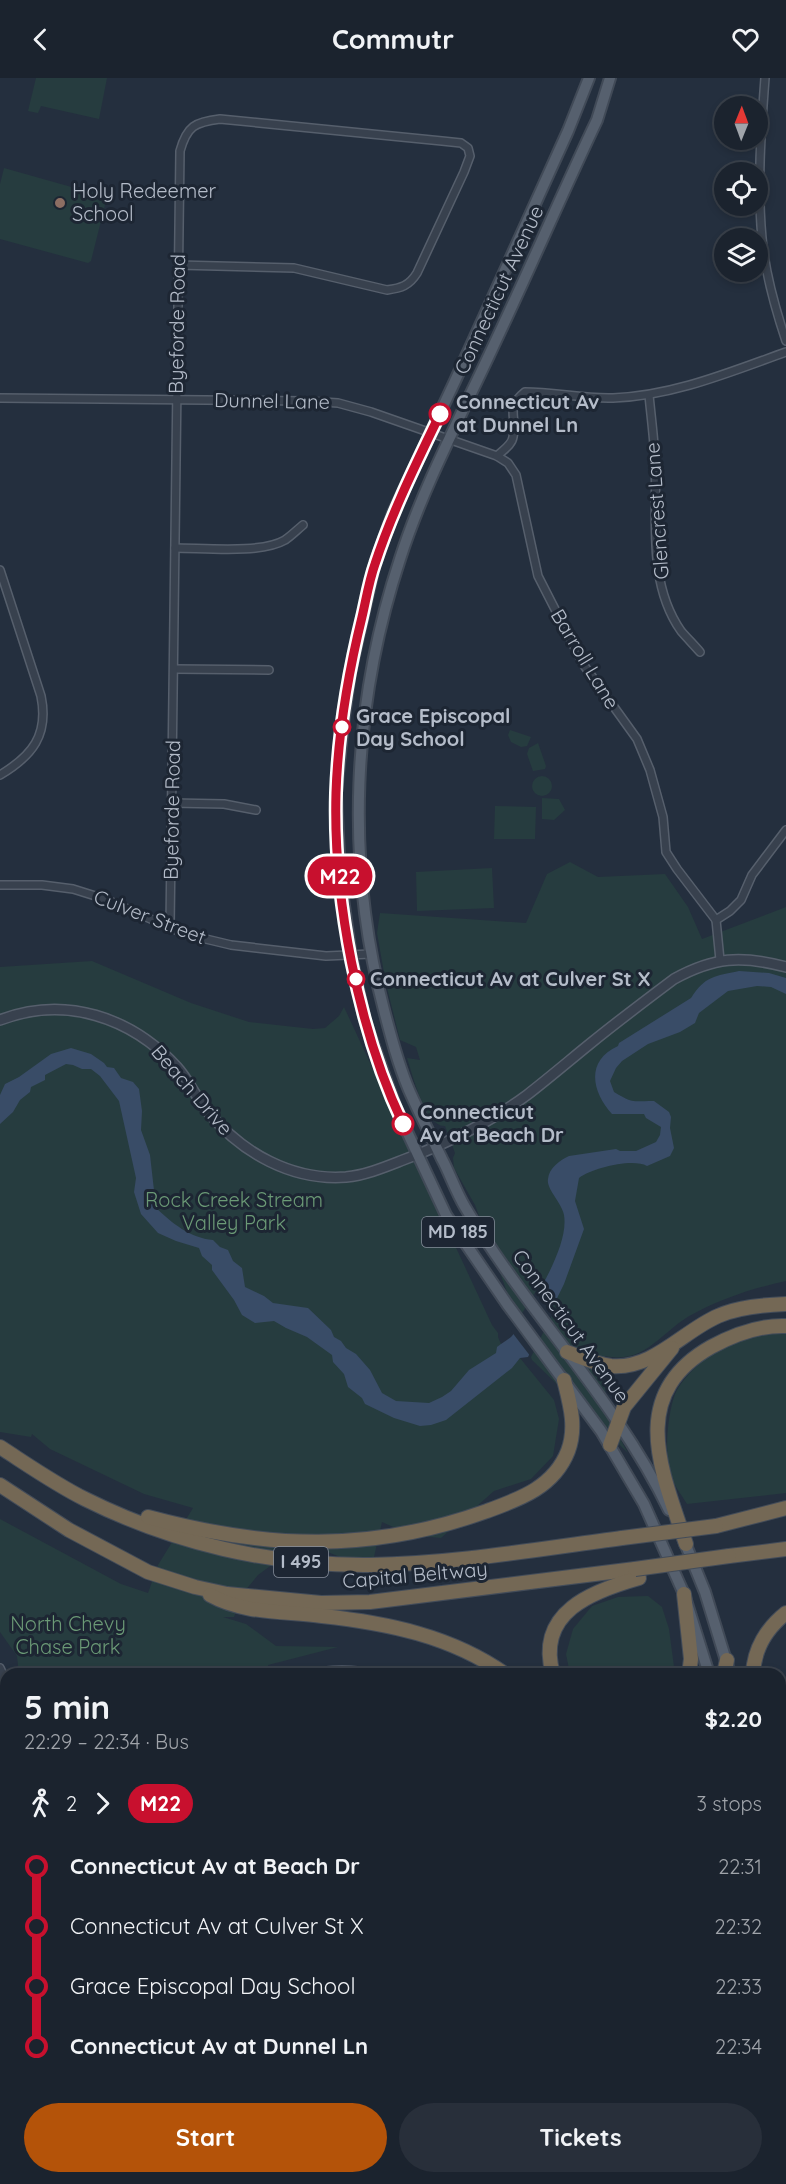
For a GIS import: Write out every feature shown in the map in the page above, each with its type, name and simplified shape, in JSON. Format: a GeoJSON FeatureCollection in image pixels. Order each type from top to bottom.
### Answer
{"type":"FeatureCollection","features":[{"type":"Feature","properties":{"kind":"highway"},"geometry":{"type":"LineString","coordinates":[[567,1352],[594,1362],[623,1366],[646,1360],[680,1340],[693,1329],[734,1310],[786,1304]]}},
{"type":"Feature","properties":{"kind":"highway"},"geometry":{"type":"LineString","coordinates":[[686,1544],[662,1473],[656,1438],[657,1420],[672,1383],[684,1367],[701,1353],[719,1343],[739,1334],[786,1326]]}},
{"type":"Feature","properties":{"kind":"highway"},"geometry":{"type":"LineString","coordinates":[[610,1445],[624,1407],[680,1340]]}},
{"type":"Feature","properties":{"kind":"highway"},"geometry":{"type":"LineString","coordinates":[[84,1498],[170,1523],[235,1537],[270,1541],[322,1542],[374,1539],[439,1527],[511,1502],[531,1493],[547,1482],[558,1469],[567,1452],[573,1426],[564,1380]]}},
{"type":"Feature","properties":{"kind":"highway","name":"Capital Beltway"},"geometry":{"type":"LineString","coordinates":[[0,1447],[84,1498],[158,1529],[198,1543],[278,1560],[322,1564],[369,1565],[473,1558],[786,1517]]}},
{"type":"Feature","properties":{"kind":"highway","name":"Capital Beltway"},"geometry":{"type":"LineString","coordinates":[[0,1485],[69,1530],[148,1572],[195,1587],[274,1600],[321,1603],[370,1602],[637,1574],[729,1556],[786,1549]]}},
{"type":"Feature","properties":{"kind":"highway"},"geometry":{"type":"LineString","coordinates":[[716,1526],[786,1508]]}},
{"type":"Feature","properties":{"kind":"highway"},"geometry":{"type":"LineString","coordinates":[[552,1668],[550,1651],[554,1633],[562,1618],[574,1605],[591,1594],[637,1574]]}},
{"type":"Feature","properties":{"kind":"highway"},"geometry":{"type":"LineString","coordinates":[[195,1587],[228,1605],[357,1621],[421,1633],[477,1656],[496,1668]]}},
{"type":"Feature","properties":{"kind":"highway"},"geometry":{"type":"LineString","coordinates":[[684,1594],[691,1650],[690,1668]]}},
{"type":"Feature","properties":{"kind":"highway"},"geometry":{"type":"LineString","coordinates":[[754,1668],[760,1643],[786,1613]]}},
{"type":"Feature","properties":{"kind":"main road","name":"Connecticut Avenue"},"geometry":{"type":"LineString","coordinates":[[589,78],[568,131],[393,513],[374,567],[347,692],[336,793],[340,878],[351,956],[366,1021],[396,1108],[446,1215],[507,1304],[610,1445],[644,1504],[684,1594],[707,1668]]}},
{"type":"Feature","properties":{"kind":"main road","name":"Connecticut Avenue"},"geometry":{"type":"LineString","coordinates":[[610,78],[597,120],[449,440],[400,556],[383,613],[367,695],[358,810],[360,870],[371,954],[391,1036],[408,1088],[464,1205],[516,1282],[618,1421],[661,1493],[686,1544],[705,1592],[727,1668]]}},
{"type":"Feature","properties":{"kind":"main road"},"geometry":{"type":"LineString","coordinates":[[347,692],[367,695]]}},
{"type":"Feature","properties":{"kind":"street"},"geometry":{"type":"LineString","coordinates":[[765,78],[760,171],[762,240],[775,308],[786,341]]}},
{"type":"Feature","properties":{"kind":"street","name":"Byeforde Road"},"geometry":{"type":"LineString","coordinates":[[170,927],[176,399],[178,265],[180,151],[184,136],[195,124],[220,119],[461,143],[468,148],[470,156],[464,172],[417,273],[402,288],[387,290],[294,268],[178,265]]}},
{"type":"Feature","properties":{"kind":"street"},"geometry":{"type":"LineString","coordinates":[[497,456],[510,445],[513,437],[513,407],[516,399],[525,392],[594,398],[649,395],[702,382],[786,352]]}},
{"type":"Feature","properties":{"kind":"street","name":"Glencrest Lane"},"geometry":{"type":"LineString","coordinates":[[649,395],[655,459],[657,564],[670,611],[681,630],[700,652]]}},
{"type":"Feature","properties":{"kind":"street","name":"Dunnel Lane"},"geometry":{"type":"LineString","coordinates":[[0,398],[307,400],[338,403],[430,434]]}},
{"type":"Feature","properties":{"kind":"street","name":"Barroll Lane"},"geometry":{"type":"LineString","coordinates":[[430,434],[497,456],[508,463],[516,475],[538,576],[583,663],[637,740],[650,770],[663,817],[666,852],[677,870],[716,920]]}},
{"type":"Feature","properties":{"kind":"street"},"geometry":{"type":"LineString","coordinates":[[175,548],[239,549],[269,546],[284,540],[303,525]]}},
{"type":"Feature","properties":{"kind":"street"},"geometry":{"type":"LineString","coordinates":[[0,570],[44,709],[42,725],[34,746],[15,766],[0,775]]}},
{"type":"Feature","properties":{"kind":"street"},"geometry":{"type":"LineString","coordinates":[[174,669],[269,670]]}},
{"type":"Feature","properties":{"kind":"street"},"geometry":{"type":"LineString","coordinates":[[172,803],[224,804],[256,810]]}},
{"type":"Feature","properties":{"kind":"street"},"geometry":{"type":"LineString","coordinates":[[720,960],[716,920],[741,900],[752,875],[786,830]]}},
{"type":"Feature","properties":{"kind":"street","name":"Culver Street"},"geometry":{"type":"LineString","coordinates":[[0,885],[42,885],[73,890],[105,899],[185,934],[231,945],[326,956],[371,954]]}},
{"type":"Feature","properties":{"kind":"street","name":"Beach Drive"},"geometry":{"type":"LineString","coordinates":[[0,1020],[17,1013],[44,1010],[92,1014],[121,1024],[156,1046],[179,1069],[207,1112],[232,1138],[261,1159],[292,1171],[328,1177],[347,1177],[366,1173],[436,1147],[527,1095],[604,1032],[674,979],[692,969],[720,960],[750,960],[786,967]]}},
{"type":"Feature","properties":{"kind":"street"},"geometry":{"type":"LineString","coordinates":[[0,2117],[0,2127]]}},
{"type":"Feature","properties":{"kind":"green space"},"geometry":{"type":"Polygon","coordinates":[[[36,78],[107,78],[99,119],[41,106],[38,113],[28,111],[36,78]]]}},
{"type":"Feature","properties":{"kind":"green space"},"geometry":{"type":"Polygon","coordinates":[[[4,168],[107,197],[91,261],[88,263],[0,239],[0,184],[4,168]]]}},
{"type":"Feature","properties":{"kind":"green space"},"geometry":{"type":"Polygon","coordinates":[[[510,730],[531,737],[527,746],[521,747],[511,742],[508,735],[510,730]]]}},
{"type":"Feature","properties":{"kind":"green space"},"geometry":{"type":"Polygon","coordinates":[[[538,743],[546,766],[545,769],[533,771],[527,754],[529,748],[538,743]]]}},
{"type":"Feature","properties":{"kind":"green space"},"geometry":{"type":"Polygon","coordinates":[[[538,776],[546,776],[552,782],[552,790],[546,796],[538,796],[532,790],[532,782],[538,776]]]}},
{"type":"Feature","properties":{"kind":"green space"},"geometry":{"type":"Polygon","coordinates":[[[542,798],[559,799],[565,810],[554,820],[542,819],[542,798]]]}},
{"type":"Feature","properties":{"kind":"green space"},"geometry":{"type":"Polygon","coordinates":[[[495,806],[536,807],[535,839],[494,839],[495,806]]]}},
{"type":"Feature","properties":{"kind":"green space"},"geometry":{"type":"Polygon","coordinates":[[[570,862],[598,877],[665,874],[688,907],[702,939],[786,907],[786,1281],[739,1294],[704,1308],[682,1321],[643,1351],[619,1357],[605,1356],[604,1382],[608,1406],[616,1430],[628,1453],[532,1360],[475,1205],[454,1168],[455,1153],[445,1126],[431,1118],[416,1088],[407,1058],[420,1060],[416,1047],[400,1040],[386,984],[377,933],[380,913],[526,923],[547,874],[570,862]]]}},
{"type":"Feature","properties":{"kind":"green space"},"geometry":{"type":"Polygon","coordinates":[[[492,868],[494,908],[417,911],[416,872],[492,868]]]}},
{"type":"Feature","properties":{"kind":"green space","name":"Rock Creek Stream Valley Park"},"geometry":{"type":"Polygon","coordinates":[[[92,961],[191,1003],[249,1022],[313,1029],[325,1028],[339,1016],[344,1007],[492,1325],[498,1333],[511,1367],[520,1358],[554,1400],[559,1419],[553,1456],[531,1479],[494,1491],[441,1538],[411,1535],[382,1522],[371,1570],[328,1552],[306,1552],[277,1561],[258,1575],[244,1592],[234,1617],[223,1617],[246,1624],[276,1646],[338,1647],[268,1665],[268,1668],[18,1668],[17,1656],[0,1632],[0,1519],[121,1584],[148,1593],[158,1565],[193,1508],[144,1494],[50,1449],[32,1434],[31,1437],[0,1432],[0,967],[92,961]]]}},
{"type":"Feature","properties":{"kind":"green space"},"geometry":{"type":"Polygon","coordinates":[[[786,1330],[786,1493],[687,1504],[671,1476],[667,1453],[669,1418],[677,1390],[698,1365],[726,1344],[750,1335],[786,1330]]]}},
{"type":"Feature","properties":{"kind":"green space"},"geometry":{"type":"Polygon","coordinates":[[[648,1596],[662,1607],[669,1629],[674,1668],[569,1668],[566,1654],[573,1629],[592,1606],[618,1597],[648,1596]]]}},
{"type":"Feature","properties":{"kind":"water"},"geometry":{"type":"Polygon","coordinates":[[[739,971],[769,973],[786,978],[786,994],[771,987],[757,986],[728,991],[699,1013],[695,1023],[680,1032],[648,1044],[622,1061],[616,1068],[610,1081],[614,1092],[633,1101],[654,1101],[669,1112],[674,1148],[670,1156],[647,1166],[632,1163],[613,1165],[579,1178],[575,1201],[584,1229],[564,1284],[528,1357],[520,1358],[512,1368],[446,1420],[431,1425],[420,1426],[394,1418],[365,1404],[362,1398],[348,1387],[344,1374],[333,1362],[332,1355],[307,1337],[274,1321],[255,1323],[242,1315],[199,1248],[158,1233],[141,1214],[134,1192],[136,1178],[119,1101],[100,1076],[91,1069],[66,1064],[45,1075],[45,1080],[31,1087],[30,1092],[20,1100],[13,1112],[0,1124],[0,1095],[5,1084],[51,1054],[71,1048],[91,1054],[107,1067],[114,1068],[121,1078],[133,1082],[139,1089],[142,1111],[141,1130],[150,1155],[156,1208],[182,1229],[213,1240],[220,1247],[228,1250],[233,1261],[242,1268],[245,1287],[273,1303],[308,1308],[331,1330],[334,1337],[356,1354],[370,1370],[382,1393],[396,1401],[429,1403],[451,1391],[469,1370],[496,1353],[497,1347],[514,1334],[545,1281],[562,1240],[564,1227],[563,1210],[548,1183],[553,1168],[569,1156],[616,1149],[636,1151],[656,1142],[660,1135],[661,1127],[646,1118],[644,1114],[612,1114],[596,1087],[596,1068],[600,1060],[619,1043],[691,998],[706,981],[739,971]]]}},
{"type":"Feature","properties":{"kind":"pier"},"geometry":{"type":"Polygon","coordinates":[[[536,1291],[553,1313],[531,1357],[511,1331],[536,1291]]]}},
{"type":"Feature","properties":{"kind":"bus line","name":"M22"},"geometry":{"type":"LineString","coordinates":[[403,1124],[366,1021],[351,956],[340,878],[336,793],[350,674],[374,567],[393,513],[440,414]]}},
{"type":"Feature","properties":{"kind":"place","name":"Holy Redeemer School"},"geometry":{"type":"Point","coordinates":[60,203]}},
{"type":"Feature","properties":{"kind":"place","name":"Connecticut Av at Dunnel Ln"},"geometry":{"type":"Point","coordinates":[440,414]}},
{"type":"Feature","properties":{"kind":"place","name":"Grace Episcopal Day School"},"geometry":{"type":"Point","coordinates":[342,727]}},
{"type":"Feature","properties":{"kind":"place","name":"Connecticut Av at Culver St X"},"geometry":{"type":"Point","coordinates":[356,979]}},
{"type":"Feature","properties":{"kind":"place","name":"Connecticut Av at Beach Dr"},"geometry":{"type":"Point","coordinates":[403,1124]}},
{"type":"Feature","properties":{"kind":"park label","name":"North Chevy Chase Park"},"geometry":{"type":"Point","coordinates":[68,1636]}}]}
